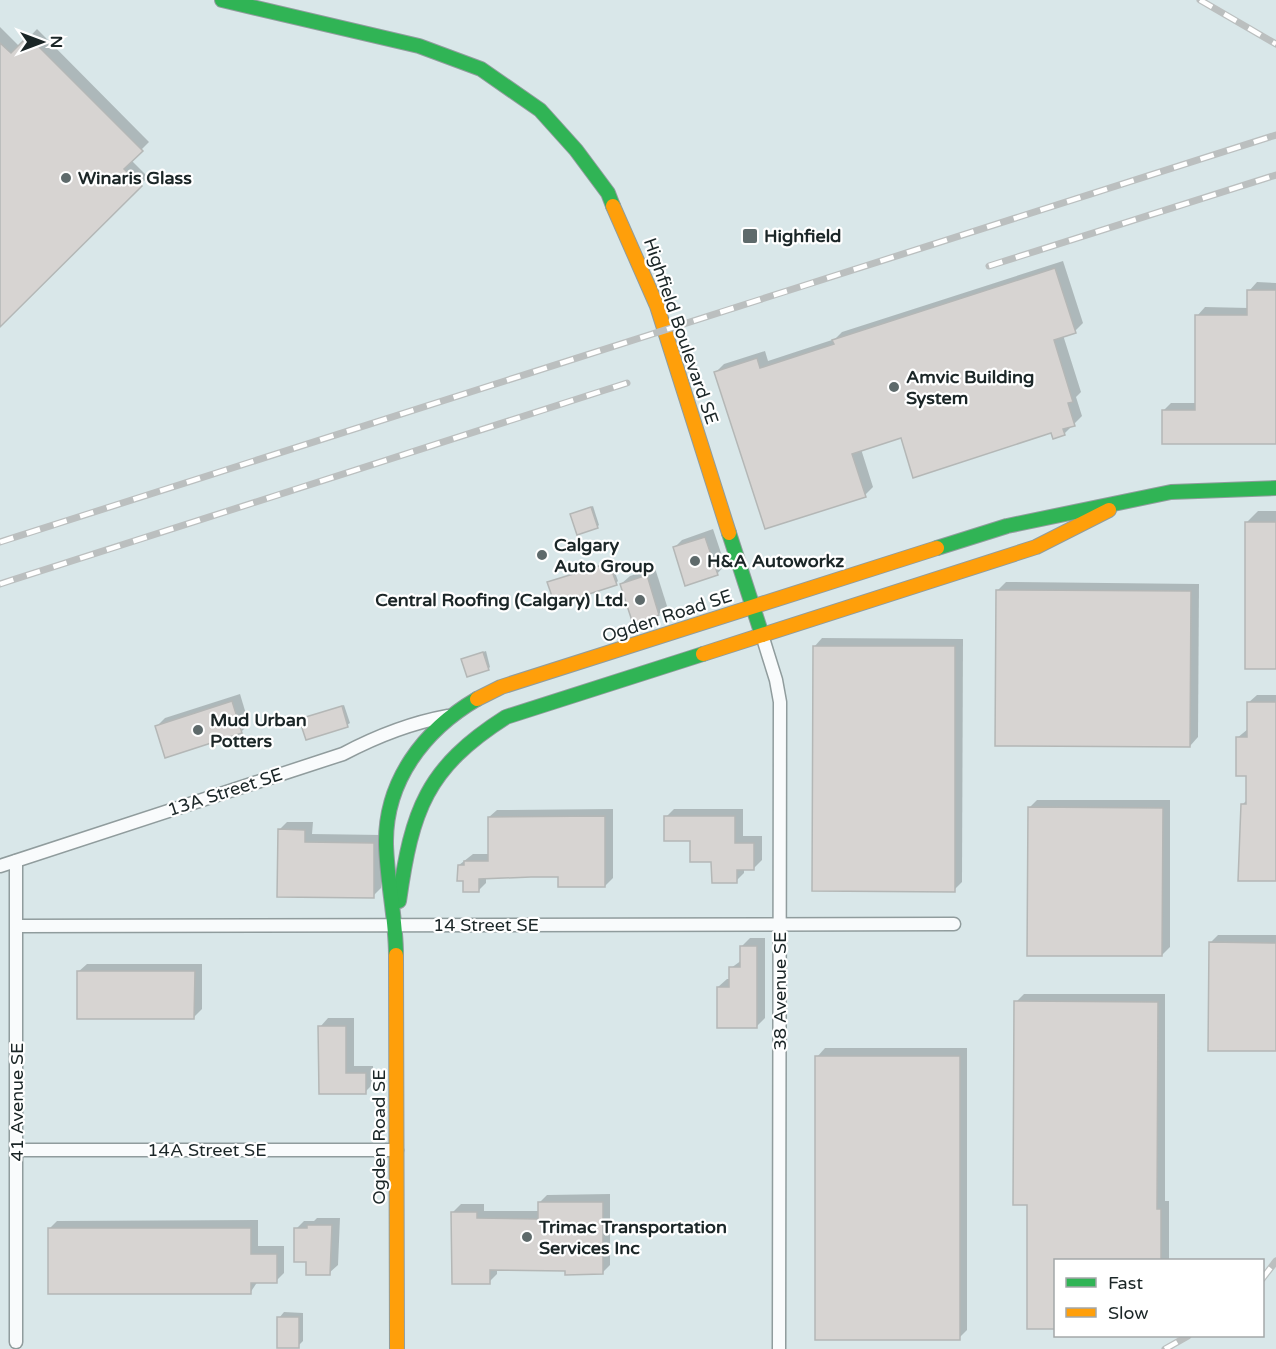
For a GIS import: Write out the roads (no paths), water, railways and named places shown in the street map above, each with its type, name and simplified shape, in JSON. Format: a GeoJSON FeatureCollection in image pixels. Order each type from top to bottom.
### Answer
{"type":"FeatureCollection","features":[{"type":"Feature","properties":{"kind":"street","name":"Highfield Boulevard SE"},"geometry":{"type":"LineString","coordinates":[[222,0],[419,46],[481,69],[540,110],[576,150],[608,193],[657,306],[751,608],[762,635]]}},
{"type":"Feature","properties":{"kind":"street","name":"Ogden Road SE"},"geometry":{"type":"LineString","coordinates":[[397,1349],[396,925],[387,856],[389,810],[403,771],[425,740],[448,716],[501,687],[1007,526],[1064,512],[1123,503],[1171,492],[1276,488]]}},
{"type":"Feature","properties":{"kind":"street","name":"Ogden Road SE"},"geometry":{"type":"LineString","coordinates":[[396,925],[404,862],[414,815],[436,774],[484,729],[506,717],[1036,547],[1123,503]]}},
{"type":"Feature","properties":{"kind":"street","name":"38 Avenue SE"},"geometry":{"type":"LineString","coordinates":[[762,635],[776,680],[780,702],[780,1349]]}},
{"type":"Feature","properties":{"kind":"street","name":"13A Street SE"},"geometry":{"type":"LineString","coordinates":[[0,866],[343,754],[373,738],[421,721],[448,716]]}},
{"type":"Feature","properties":{"kind":"street","name":"41 Avenue SE"},"geometry":{"type":"LineString","coordinates":[[16,861],[18,927],[16,1342]]}},
{"type":"Feature","properties":{"kind":"street","name":"14 Street SE"},"geometry":{"type":"LineString","coordinates":[[18,927],[954,924]]}},
{"type":"Feature","properties":{"kind":"street","name":"14A Street SE"},"geometry":{"type":"LineString","coordinates":[[17,1150],[397,1150]]}},
{"type":"Feature","properties":{"kind":"railway"},"geometry":{"type":"LineString","coordinates":[[1200,0],[1276,44]]}},
{"type":"Feature","properties":{"kind":"railway"},"geometry":{"type":"LineString","coordinates":[[0,542],[1276,135]]}},
{"type":"Feature","properties":{"kind":"railway"},"geometry":{"type":"LineString","coordinates":[[989,266],[1276,175]]}},
{"type":"Feature","properties":{"kind":"railway"},"geometry":{"type":"LineString","coordinates":[[0,584],[627,383]]}},
{"type":"Feature","properties":{"kind":"railway"},"geometry":{"type":"LineString","coordinates":[[1264,1276],[1276,1261]]}},
{"type":"Feature","properties":{"kind":"railway"},"geometry":{"type":"LineString","coordinates":[[1165,1349],[1186,1337]]}},
{"type":"Feature","properties":{"kind":"place","name":"Winaris Glass"},"geometry":{"type":"Point","coordinates":[66,178]}},
{"type":"Feature","properties":{"kind":"place","name":"Highfield"},"geometry":{"type":"Point","coordinates":[750,236]}},
{"type":"Feature","properties":{"kind":"place","name":"Amvic Building System"},"geometry":{"type":"Point","coordinates":[894,387]}},
{"type":"Feature","properties":{"kind":"place","name":"Calgary Auto Group"},"geometry":{"type":"Point","coordinates":[542,555]}},
{"type":"Feature","properties":{"kind":"place","name":"H&A Autoworkz"},"geometry":{"type":"Point","coordinates":[695,561]}},
{"type":"Feature","properties":{"kind":"place","name":"Central Roofing (Calgary) Ltd."},"geometry":{"type":"Point","coordinates":[640,600]}},
{"type":"Feature","properties":{"kind":"place","name":"Mud Urban Potters"},"geometry":{"type":"Point","coordinates":[198,730]}},
{"type":"Feature","properties":{"kind":"place","name":"Trimac Transportation Services Inc"},"geometry":{"type":"Point","coordinates":[527,1237]}}]}
